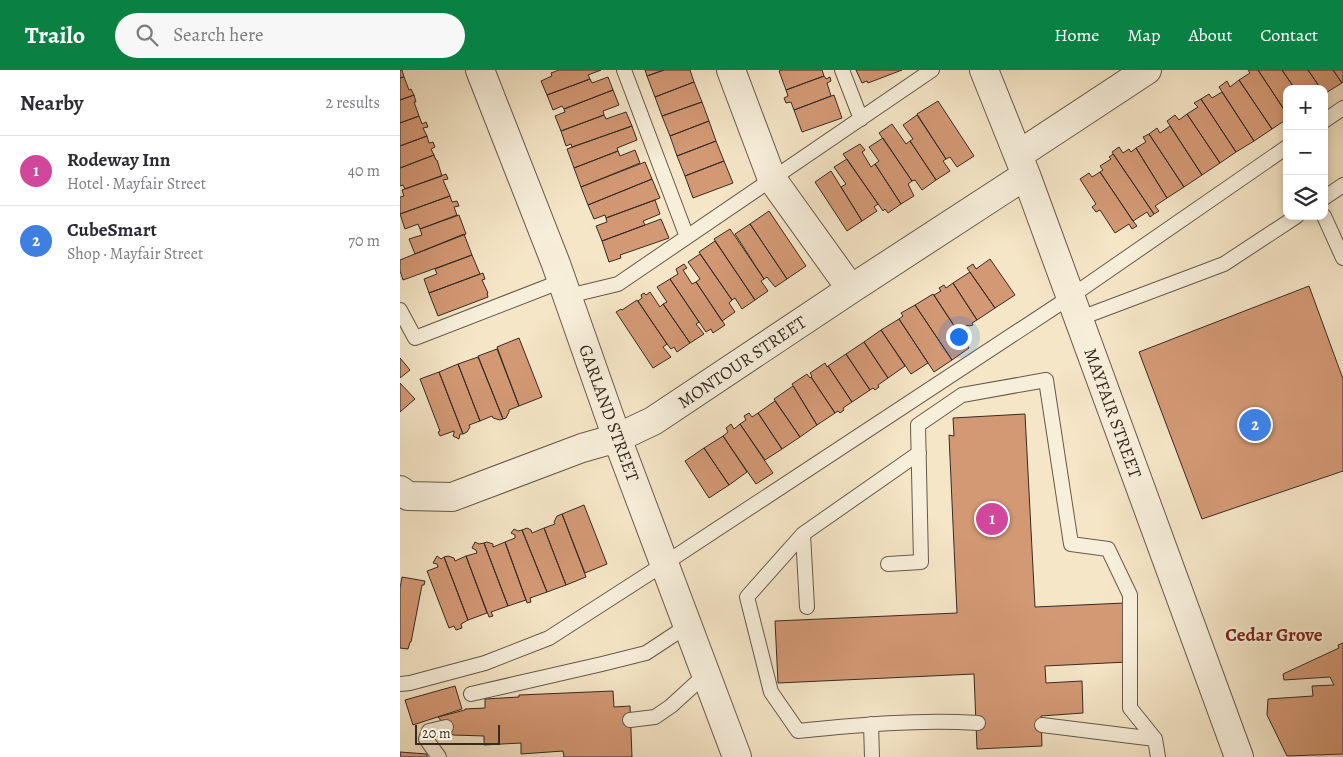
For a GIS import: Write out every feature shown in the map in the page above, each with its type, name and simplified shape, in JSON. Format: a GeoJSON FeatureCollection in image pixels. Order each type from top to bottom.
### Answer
{"type":"FeatureCollection","features":[{"type":"Feature","properties":{"kind":"street","name":"GARLAND STREET"},"geometry":{"type":"LineString","coordinates":[[480,70],[565,288],[617,438],[736,757]]}},
{"type":"Feature","properties":{"kind":"street"},"geometry":{"type":"LineString","coordinates":[[731,70],[772,179],[851,289]]}},
{"type":"Feature","properties":{"kind":"street","name":"MAYFAIR STREET"},"geometry":{"type":"LineString","coordinates":[[984,70],[1022,165],[1239,757]]}},
{"type":"Feature","properties":{"kind":"street","name":"MONTOUR STREET"},"geometry":{"type":"LineString","coordinates":[[400,490],[408,496],[452,497],[582,448],[617,438],[653,421],[851,289],[1022,165],[1148,70]]}},
{"type":"Feature","properties":{"kind":"lane"},"geometry":{"type":"LineString","coordinates":[[624,70],[687,237]]}},
{"type":"Feature","properties":{"kind":"lane"},"geometry":{"type":"LineString","coordinates":[[842,70],[860,119]]}},
{"type":"Feature","properties":{"kind":"lane"},"geometry":{"type":"LineString","coordinates":[[400,310],[415,338],[565,288],[618,284],[932,70]]}},
{"type":"Feature","properties":{"kind":"lane"},"geometry":{"type":"LineString","coordinates":[[1328,118],[1343,108]]}},
{"type":"Feature","properties":{"kind":"lane"},"geometry":{"type":"LineString","coordinates":[[400,684],[485,663],[549,638],[1074,308],[1283,150]]}},
{"type":"Feature","properties":{"kind":"lane"},"geometry":{"type":"LineString","coordinates":[[1328,195],[1343,186]]}},
{"type":"Feature","properties":{"kind":"lane"},"geometry":{"type":"LineString","coordinates":[[1074,308],[1224,264],[1291,220]]}},
{"type":"Feature","properties":{"kind":"lane"},"geometry":{"type":"LineString","coordinates":[[1326,220],[1342,251]]}},
{"type":"Feature","properties":{"kind":"lane"},"geometry":{"type":"LineString","coordinates":[[888,564],[921,562],[918,425],[962,395],[1046,380],[1072,544],[1108,549],[1130,595],[1130,708],[1155,738],[1158,757]]}},
{"type":"Feature","properties":{"kind":"lane"},"geometry":{"type":"LineString","coordinates":[[919,453],[803,534],[747,597],[771,692],[798,731],[871,724],[951,722],[978,724]]}},
{"type":"Feature","properties":{"kind":"lane"},"geometry":{"type":"LineString","coordinates":[[803,534],[806,607]]}},
{"type":"Feature","properties":{"kind":"lane"},"geometry":{"type":"LineString","coordinates":[[471,694],[646,653],[688,626]]}},
{"type":"Feature","properties":{"kind":"lane"},"geometry":{"type":"LineString","coordinates":[[630,720],[655,717],[671,706],[706,674]]}},
{"type":"Feature","properties":{"kind":"lane"},"geometry":{"type":"LineString","coordinates":[[871,724],[872,757]]}},
{"type":"Feature","properties":{"kind":"lane"},"geometry":{"type":"LineString","coordinates":[[1042,725],[1155,738]]}},
{"type":"Feature","properties":{"kind":"lane"},"geometry":{"type":"LineString","coordinates":[[439,757],[426,739],[429,731],[446,727]]}},
{"type":"Feature","properties":{"kind":"building"},"geometry":{"type":"Polygon","coordinates":[[[400,70],[402,70],[404,77],[400,78],[400,70]]]}},
{"type":"Feature","properties":{"kind":"building"},"geometry":{"type":"Polygon","coordinates":[[[559,70],[601,70],[588,75],[590,79],[547,95],[541,81],[552,76],[551,73],[559,70]]]}},
{"type":"Feature","properties":{"kind":"building"},"geometry":{"type":"Polygon","coordinates":[[[645,70],[664,70],[647,76],[645,70]]]}},
{"type":"Feature","properties":{"kind":"building"},"geometry":{"type":"Polygon","coordinates":[[[664,70],[690,70],[694,82],[655,97],[647,76],[664,70]]]}},
{"type":"Feature","properties":{"kind":"building"},"geometry":{"type":"Polygon","coordinates":[[[822,70],[824,76],[786,90],[779,71],[822,70]]]}},
{"type":"Feature","properties":{"kind":"building"},"geometry":{"type":"Polygon","coordinates":[[[856,70],[902,70],[868,83],[867,81],[862,83],[856,70]]]}},
{"type":"Feature","properties":{"kind":"building"},"geometry":{"type":"Polygon","coordinates":[[[1248,70],[1258,70],[1283,108],[1283,122],[1272,129],[1239,80],[1250,73],[1248,70]]]}},
{"type":"Feature","properties":{"kind":"building"},"geometry":{"type":"Polygon","coordinates":[[[1258,70],[1282,70],[1292,85],[1283,85],[1283,108],[1258,70]]]}},
{"type":"Feature","properties":{"kind":"building"},"geometry":{"type":"Polygon","coordinates":[[[1282,70],[1308,70],[1318,85],[1292,85],[1282,70]]]}},
{"type":"Feature","properties":{"kind":"building"},"geometry":{"type":"Polygon","coordinates":[[[1308,70],[1333,70],[1342,83],[1328,92],[1328,85],[1318,85],[1308,70]]]}},
{"type":"Feature","properties":{"kind":"building"},"geometry":{"type":"Polygon","coordinates":[[[1333,70],[1343,70],[1342,83],[1333,70]]]}},
{"type":"Feature","properties":{"kind":"building"},"geometry":{"type":"Polygon","coordinates":[[[824,76],[826,79],[830,77],[831,81],[827,83],[831,96],[794,110],[791,102],[786,103],[784,98],[788,96],[786,90],[824,76]]]}},
{"type":"Feature","properties":{"kind":"building"},"geometry":{"type":"Polygon","coordinates":[[[404,77],[409,90],[411,89],[414,95],[400,100],[400,78],[404,77]]]}},
{"type":"Feature","properties":{"kind":"building"},"geometry":{"type":"Polygon","coordinates":[[[608,77],[613,90],[564,109],[562,106],[553,110],[547,95],[590,79],[592,83],[608,77]]]}},
{"type":"Feature","properties":{"kind":"building"},"geometry":{"type":"Polygon","coordinates":[[[1239,80],[1272,129],[1254,141],[1219,87],[1227,81],[1230,87],[1239,80]]]}},
{"type":"Feature","properties":{"kind":"building"},"geometry":{"type":"Polygon","coordinates":[[[694,82],[702,102],[662,116],[655,97],[694,82]]]}},
{"type":"Feature","properties":{"kind":"building"},"geometry":{"type":"Polygon","coordinates":[[[613,90],[619,105],[603,111],[604,115],[561,131],[555,116],[565,112],[564,109],[613,90]]]}},
{"type":"Feature","properties":{"kind":"building"},"geometry":{"type":"Polygon","coordinates":[[[1222,92],[1254,141],[1236,152],[1201,99],[1209,94],[1212,98],[1222,92]]]}},
{"type":"Feature","properties":{"kind":"building"},"geometry":{"type":"Polygon","coordinates":[[[414,95],[416,102],[414,102],[419,116],[400,123],[400,100],[414,95]]]}},
{"type":"Feature","properties":{"kind":"building"},"geometry":{"type":"Polygon","coordinates":[[[834,95],[842,118],[802,132],[794,110],[834,95]]]}},
{"type":"Feature","properties":{"kind":"building"},"geometry":{"type":"Polygon","coordinates":[[[1201,99],[1236,152],[1220,163],[1187,114],[1198,107],[1194,103],[1201,99]]]}},
{"type":"Feature","properties":{"kind":"building"},"geometry":{"type":"Polygon","coordinates":[[[938,101],[974,156],[957,167],[950,157],[946,159],[917,114],[938,101]]]}},
{"type":"Feature","properties":{"kind":"building"},"geometry":{"type":"Polygon","coordinates":[[[702,102],[709,121],[670,136],[662,116],[702,102]]]}},
{"type":"Feature","properties":{"kind":"building"},"geometry":{"type":"Polygon","coordinates":[[[626,112],[632,126],[572,147],[571,144],[566,146],[561,131],[604,115],[606,119],[626,112]]]}},
{"type":"Feature","properties":{"kind":"building"},"geometry":{"type":"Polygon","coordinates":[[[1187,114],[1220,163],[1202,175],[1167,121],[1175,115],[1179,120],[1187,114]]]}},
{"type":"Feature","properties":{"kind":"building"},"geometry":{"type":"Polygon","coordinates":[[[917,115],[946,159],[943,161],[950,171],[936,180],[910,141],[913,139],[903,125],[917,115]]]}},
{"type":"Feature","properties":{"kind":"building"},"geometry":{"type":"Polygon","coordinates":[[[419,116],[422,124],[426,122],[428,127],[423,128],[427,136],[400,146],[400,123],[419,116]]]}},
{"type":"Feature","properties":{"kind":"building"},"geometry":{"type":"Polygon","coordinates":[[[709,121],[716,141],[677,156],[670,136],[709,121]]]}},
{"type":"Feature","properties":{"kind":"building"},"geometry":{"type":"Polygon","coordinates":[[[892,124],[906,144],[910,141],[936,180],[922,190],[915,180],[912,181],[879,133],[892,124]]]}},
{"type":"Feature","properties":{"kind":"building"},"geometry":{"type":"Polygon","coordinates":[[[632,126],[637,140],[617,148],[618,151],[574,168],[567,149],[632,126]]]}},
{"type":"Feature","properties":{"kind":"building"},"geometry":{"type":"Polygon","coordinates":[[[1170,126],[1202,175],[1184,187],[1149,134],[1157,128],[1160,133],[1170,126]]]}},
{"type":"Feature","properties":{"kind":"building"},"geometry":{"type":"Polygon","coordinates":[[[1149,134],[1184,187],[1167,198],[1136,148],[1146,142],[1143,137],[1149,134]]]}},
{"type":"Feature","properties":{"kind":"building"},"geometry":{"type":"Polygon","coordinates":[[[427,136],[429,143],[433,142],[435,147],[431,149],[434,155],[400,168],[400,146],[427,136]]]}},
{"type":"Feature","properties":{"kind":"building"},"geometry":{"type":"Polygon","coordinates":[[[883,138],[912,181],[908,184],[914,196],[901,204],[875,164],[879,161],[869,147],[883,138]]]}},
{"type":"Feature","properties":{"kind":"building"},"geometry":{"type":"Polygon","coordinates":[[[716,141],[724,161],[685,176],[677,156],[716,141]]]}},
{"type":"Feature","properties":{"kind":"building"},"geometry":{"type":"Polygon","coordinates":[[[860,144],[865,150],[862,152],[871,167],[875,164],[901,204],[888,213],[885,209],[883,211],[843,154],[860,144]]]}},
{"type":"Feature","properties":{"kind":"building"},"geometry":{"type":"Polygon","coordinates":[[[1119,147],[1123,153],[1129,149],[1131,152],[1136,148],[1167,198],[1155,206],[1159,211],[1154,214],[1112,152],[1119,147]]]}},
{"type":"Feature","properties":{"kind":"building"},"geometry":{"type":"Polygon","coordinates":[[[635,150],[640,163],[581,187],[574,168],[618,151],[620,156],[635,150]]]}},
{"type":"Feature","properties":{"kind":"building"},"geometry":{"type":"Polygon","coordinates":[[[1113,154],[1154,214],[1150,217],[1147,212],[1133,221],[1100,172],[1103,170],[1100,166],[1111,159],[1109,157],[1113,154]]]}},
{"type":"Feature","properties":{"kind":"building"},"geometry":{"type":"Polygon","coordinates":[[[434,155],[442,176],[405,189],[403,185],[400,186],[400,168],[434,155]]]}},
{"type":"Feature","properties":{"kind":"building"},"geometry":{"type":"Polygon","coordinates":[[[847,159],[878,204],[874,207],[877,211],[862,221],[841,187],[846,184],[834,167],[847,159]]]}},
{"type":"Feature","properties":{"kind":"building"},"geometry":{"type":"Polygon","coordinates":[[[724,161],[733,183],[693,198],[685,176],[724,161]]]}},
{"type":"Feature","properties":{"kind":"building"},"geometry":{"type":"Polygon","coordinates":[[[645,162],[652,179],[588,205],[581,187],[645,162]]]}},
{"type":"Feature","properties":{"kind":"building"},"geometry":{"type":"Polygon","coordinates":[[[831,171],[862,221],[847,231],[815,182],[831,171]]]}},
{"type":"Feature","properties":{"kind":"building"},"geometry":{"type":"Polygon","coordinates":[[[1100,172],[1137,226],[1132,229],[1129,224],[1115,233],[1100,210],[1096,212],[1092,207],[1096,204],[1080,179],[1089,173],[1092,177],[1100,172]]]}},
{"type":"Feature","properties":{"kind":"building"},"geometry":{"type":"Polygon","coordinates":[[[446,174],[448,179],[443,180],[450,196],[400,214],[400,197],[404,196],[402,190],[446,174]]]}},
{"type":"Feature","properties":{"kind":"building"},"geometry":{"type":"Polygon","coordinates":[[[652,179],[660,198],[606,218],[605,215],[594,219],[588,205],[652,179]]]}},
{"type":"Feature","properties":{"kind":"building"},"geometry":{"type":"Polygon","coordinates":[[[450,196],[452,202],[457,201],[459,206],[454,207],[457,215],[420,229],[418,224],[405,229],[400,214],[450,196]]]}},
{"type":"Feature","properties":{"kind":"building"},"geometry":{"type":"Polygon","coordinates":[[[655,200],[660,214],[643,221],[645,225],[602,241],[596,226],[607,222],[606,218],[655,200]]]}},
{"type":"Feature","properties":{"kind":"building"},"geometry":{"type":"Polygon","coordinates":[[[769,211],[806,266],[787,279],[750,224],[769,211]]]}},
{"type":"Feature","properties":{"kind":"building"},"geometry":{"type":"Polygon","coordinates":[[[459,215],[466,234],[415,254],[409,239],[422,235],[420,229],[459,215]]]}},
{"type":"Feature","properties":{"kind":"building"},"geometry":{"type":"Polygon","coordinates":[[[661,219],[669,238],[620,255],[621,258],[609,262],[602,241],[661,219]]]}},
{"type":"Feature","properties":{"kind":"building"},"geometry":{"type":"Polygon","coordinates":[[[750,224],[787,279],[775,287],[767,277],[764,279],[735,234],[750,224]]]}},
{"type":"Feature","properties":{"kind":"building"},"geometry":{"type":"Polygon","coordinates":[[[730,229],[764,279],[761,281],[768,291],[755,300],[714,239],[730,229]]]}},
{"type":"Feature","properties":{"kind":"building"},"geometry":{"type":"Polygon","coordinates":[[[464,234],[472,255],[403,280],[400,271],[400,260],[464,234]]]}},
{"type":"Feature","properties":{"kind":"building"},"geometry":{"type":"Polygon","coordinates":[[[715,241],[755,300],[742,309],[735,298],[732,300],[699,252],[715,241]]]}},
{"type":"Feature","properties":{"kind":"building"},"geometry":{"type":"Polygon","coordinates":[[[700,254],[732,300],[729,303],[735,312],[722,321],[696,282],[700,279],[688,262],[700,254]]]}},
{"type":"Feature","properties":{"kind":"building"},"geometry":{"type":"Polygon","coordinates":[[[472,255],[480,274],[429,293],[424,279],[437,274],[435,269],[472,255]]]}},
{"type":"Feature","properties":{"kind":"building"},"geometry":{"type":"Polygon","coordinates":[[[990,259],[1015,295],[995,308],[967,268],[973,264],[976,269],[990,259]]]}},
{"type":"Feature","properties":{"kind":"building"},"geometry":{"type":"Polygon","coordinates":[[[684,264],[687,268],[683,270],[692,284],[696,282],[725,325],[713,333],[711,329],[706,332],[670,279],[678,274],[676,269],[684,264]]]}},
{"type":"Feature","properties":{"kind":"building"},"geometry":{"type":"Polygon","coordinates":[[[970,272],[995,308],[977,320],[953,283],[970,272]]]}},
{"type":"Feature","properties":{"kind":"building"},"geometry":{"type":"Polygon","coordinates":[[[483,273],[485,279],[482,280],[488,297],[438,316],[429,293],[483,273]]]}},
{"type":"Feature","properties":{"kind":"building"},"geometry":{"type":"Polygon","coordinates":[[[670,279],[699,322],[696,324],[704,334],[690,343],[663,304],[667,302],[657,287],[670,279]]]}},
{"type":"Feature","properties":{"kind":"building"},"geometry":{"type":"Polygon","coordinates":[[[953,283],[977,320],[972,323],[973,325],[968,325],[958,332],[934,295],[941,291],[939,288],[944,285],[946,288],[953,283]]]}},
{"type":"Feature","properties":{"kind":"building"},"geometry":{"type":"Polygon","coordinates":[[[1309,286],[1343,379],[1343,471],[1202,519],[1139,352],[1309,286]]]}},
{"type":"Feature","properties":{"kind":"building"},"geometry":{"type":"Polygon","coordinates":[[[650,292],[660,307],[663,304],[690,343],[677,352],[674,347],[671,349],[667,344],[638,301],[642,298],[641,295],[644,293],[646,295],[650,292]]]}},
{"type":"Feature","properties":{"kind":"building"},"geometry":{"type":"Polygon","coordinates":[[[933,294],[969,348],[952,360],[915,305],[933,294]]]}},
{"type":"Feature","properties":{"kind":"building"},"geometry":{"type":"Polygon","coordinates":[[[637,300],[667,344],[663,347],[671,357],[653,368],[616,312],[637,300]]]}},
{"type":"Feature","properties":{"kind":"building"},"geometry":{"type":"Polygon","coordinates":[[[915,305],[952,360],[934,372],[899,319],[903,316],[901,313],[915,305]]]}},
{"type":"Feature","properties":{"kind":"building"},"geometry":{"type":"Polygon","coordinates":[[[899,319],[928,363],[911,374],[881,330],[899,319]]]}},
{"type":"Feature","properties":{"kind":"building"},"geometry":{"type":"Polygon","coordinates":[[[881,330],[905,366],[888,378],[864,342],[881,330]]]}},
{"type":"Feature","properties":{"kind":"building"},"geometry":{"type":"Polygon","coordinates":[[[519,338],[542,397],[519,406],[497,347],[519,338]]]}},
{"type":"Feature","properties":{"kind":"building"},"geometry":{"type":"Polygon","coordinates":[[[864,342],[888,378],[878,385],[879,387],[875,390],[873,388],[870,390],[846,354],[864,342]]]}},
{"type":"Feature","properties":{"kind":"building"},"geometry":{"type":"Polygon","coordinates":[[[497,349],[519,406],[509,410],[506,418],[503,419],[478,356],[497,349]]]}},
{"type":"Feature","properties":{"kind":"building"},"geometry":{"type":"Polygon","coordinates":[[[846,354],[870,390],[852,402],[828,366],[846,354]]]}},
{"type":"Feature","properties":{"kind":"building"},"geometry":{"type":"Polygon","coordinates":[[[478,357],[503,419],[500,420],[492,416],[480,421],[458,364],[478,357]]]}},
{"type":"Feature","properties":{"kind":"building"},"geometry":{"type":"Polygon","coordinates":[[[400,358],[410,370],[400,378],[400,358]]]}},
{"type":"Feature","properties":{"kind":"building"},"geometry":{"type":"Polygon","coordinates":[[[825,363],[852,402],[843,408],[844,410],[840,413],[838,411],[835,413],[811,377],[810,373],[825,363]]]}},
{"type":"Feature","properties":{"kind":"building"},"geometry":{"type":"Polygon","coordinates":[[[458,364],[480,421],[469,425],[470,427],[467,432],[463,434],[439,372],[458,364]]]}},
{"type":"Feature","properties":{"kind":"building"},"geometry":{"type":"Polygon","coordinates":[[[439,372],[463,434],[460,434],[459,439],[453,436],[454,431],[440,436],[438,432],[440,431],[420,379],[439,372]]]}},
{"type":"Feature","properties":{"kind":"building"},"geometry":{"type":"Polygon","coordinates":[[[807,374],[835,413],[817,425],[792,384],[807,374]]]}},
{"type":"Feature","properties":{"kind":"building"},"geometry":{"type":"Polygon","coordinates":[[[400,383],[415,399],[400,412],[400,383]]]}},
{"type":"Feature","properties":{"kind":"building"},"geometry":{"type":"Polygon","coordinates":[[[793,386],[817,425],[800,437],[774,399],[793,386]]]}},
{"type":"Feature","properties":{"kind":"building"},"geometry":{"type":"Polygon","coordinates":[[[775,401],[800,437],[782,449],[758,413],[775,401]]]}},
{"type":"Feature","properties":{"kind":"building"},"geometry":{"type":"Polygon","coordinates":[[[749,413],[752,417],[758,413],[782,449],[765,460],[740,424],[746,420],[744,416],[749,413]]]}},
{"type":"Feature","properties":{"kind":"building"},"geometry":{"type":"Polygon","coordinates":[[[1025,414],[1035,607],[1125,603],[1128,662],[1045,666],[1046,683],[1082,681],[1083,713],[1041,716],[1042,746],[977,749],[974,674],[778,683],[775,621],[957,613],[949,435],[954,436],[953,418],[1025,414]]]}},
{"type":"Feature","properties":{"kind":"building"},"geometry":{"type":"Polygon","coordinates":[[[731,424],[734,429],[740,424],[773,473],[756,484],[723,436],[728,432],[726,428],[731,424]]]}},
{"type":"Feature","properties":{"kind":"building"},"geometry":{"type":"Polygon","coordinates":[[[723,436],[747,472],[729,485],[704,448],[723,436]]]}},
{"type":"Feature","properties":{"kind":"building"},"geometry":{"type":"Polygon","coordinates":[[[704,448],[729,485],[709,498],[685,461],[704,448]]]}},
{"type":"Feature","properties":{"kind":"building"},"geometry":{"type":"Polygon","coordinates":[[[584,505],[607,564],[585,573],[562,514],[584,505]]]}},
{"type":"Feature","properties":{"kind":"building"},"geometry":{"type":"Polygon","coordinates":[[[562,514],[586,577],[566,585],[544,528],[555,524],[557,516],[562,514]]]}},
{"type":"Feature","properties":{"kind":"building"},"geometry":{"type":"Polygon","coordinates":[[[527,528],[532,533],[544,528],[566,585],[547,592],[522,530],[527,528]]]}},
{"type":"Feature","properties":{"kind":"building"},"geometry":{"type":"Polygon","coordinates":[[[514,529],[522,530],[547,592],[530,598],[531,602],[527,603],[505,542],[515,538],[515,535],[511,533],[514,529]]]}},
{"type":"Feature","properties":{"kind":"building"},"geometry":{"type":"Polygon","coordinates":[[[475,542],[479,544],[484,543],[508,606],[491,612],[493,616],[489,617],[466,556],[477,553],[472,548],[475,542]]]}},
{"type":"Feature","properties":{"kind":"building"},"geometry":{"type":"Polygon","coordinates":[[[505,542],[526,600],[508,606],[484,543],[493,544],[493,547],[505,542]]]}},
{"type":"Feature","properties":{"kind":"building"},"geometry":{"type":"Polygon","coordinates":[[[437,556],[441,559],[444,557],[468,620],[461,624],[462,628],[456,630],[454,626],[449,628],[427,571],[438,567],[437,564],[433,563],[437,556]]]}},
{"type":"Feature","properties":{"kind":"building"},"geometry":{"type":"Polygon","coordinates":[[[466,556],[487,613],[468,620],[444,557],[454,558],[455,561],[466,556]]]}},
{"type":"Feature","properties":{"kind":"building"},"geometry":{"type":"Polygon","coordinates":[[[402,577],[425,581],[424,585],[422,585],[408,649],[400,648],[400,588],[402,577]]]}},
{"type":"Feature","properties":{"kind":"building"},"geometry":{"type":"Polygon","coordinates":[[[1343,643],[1343,754],[1287,756],[1267,715],[1268,699],[1313,696],[1312,686],[1334,685],[1330,677],[1284,680],[1283,674],[1339,648],[1338,645],[1343,643]]]}},
{"type":"Feature","properties":{"kind":"building"},"geometry":{"type":"Polygon","coordinates":[[[455,686],[462,709],[413,725],[405,700],[455,686]]]}},
{"type":"Feature","properties":{"kind":"building"},"geometry":{"type":"Polygon","coordinates":[[[613,691],[614,707],[630,706],[632,757],[564,757],[563,751],[521,754],[521,743],[484,745],[484,736],[453,735],[438,717],[465,709],[485,708],[485,699],[519,697],[519,695],[613,691]]]}},
{"type":"Feature","properties":{"kind":"building"},"geometry":{"type":"Polygon","coordinates":[[[400,752],[427,754],[427,757],[401,757],[400,752]]]}},
{"type":"Feature","properties":{"kind":"place","name":"CubeSmart"},"geometry":{"type":"Point","coordinates":[1255,425]}},
{"type":"Feature","properties":{"kind":"place","name":"Rodeway Inn"},"geometry":{"type":"Point","coordinates":[992,519]}},
{"type":"Feature","properties":{"kind":"district","name":"Cedar Grove"},"geometry":{"type":"Point","coordinates":[1274,634]}}]}
